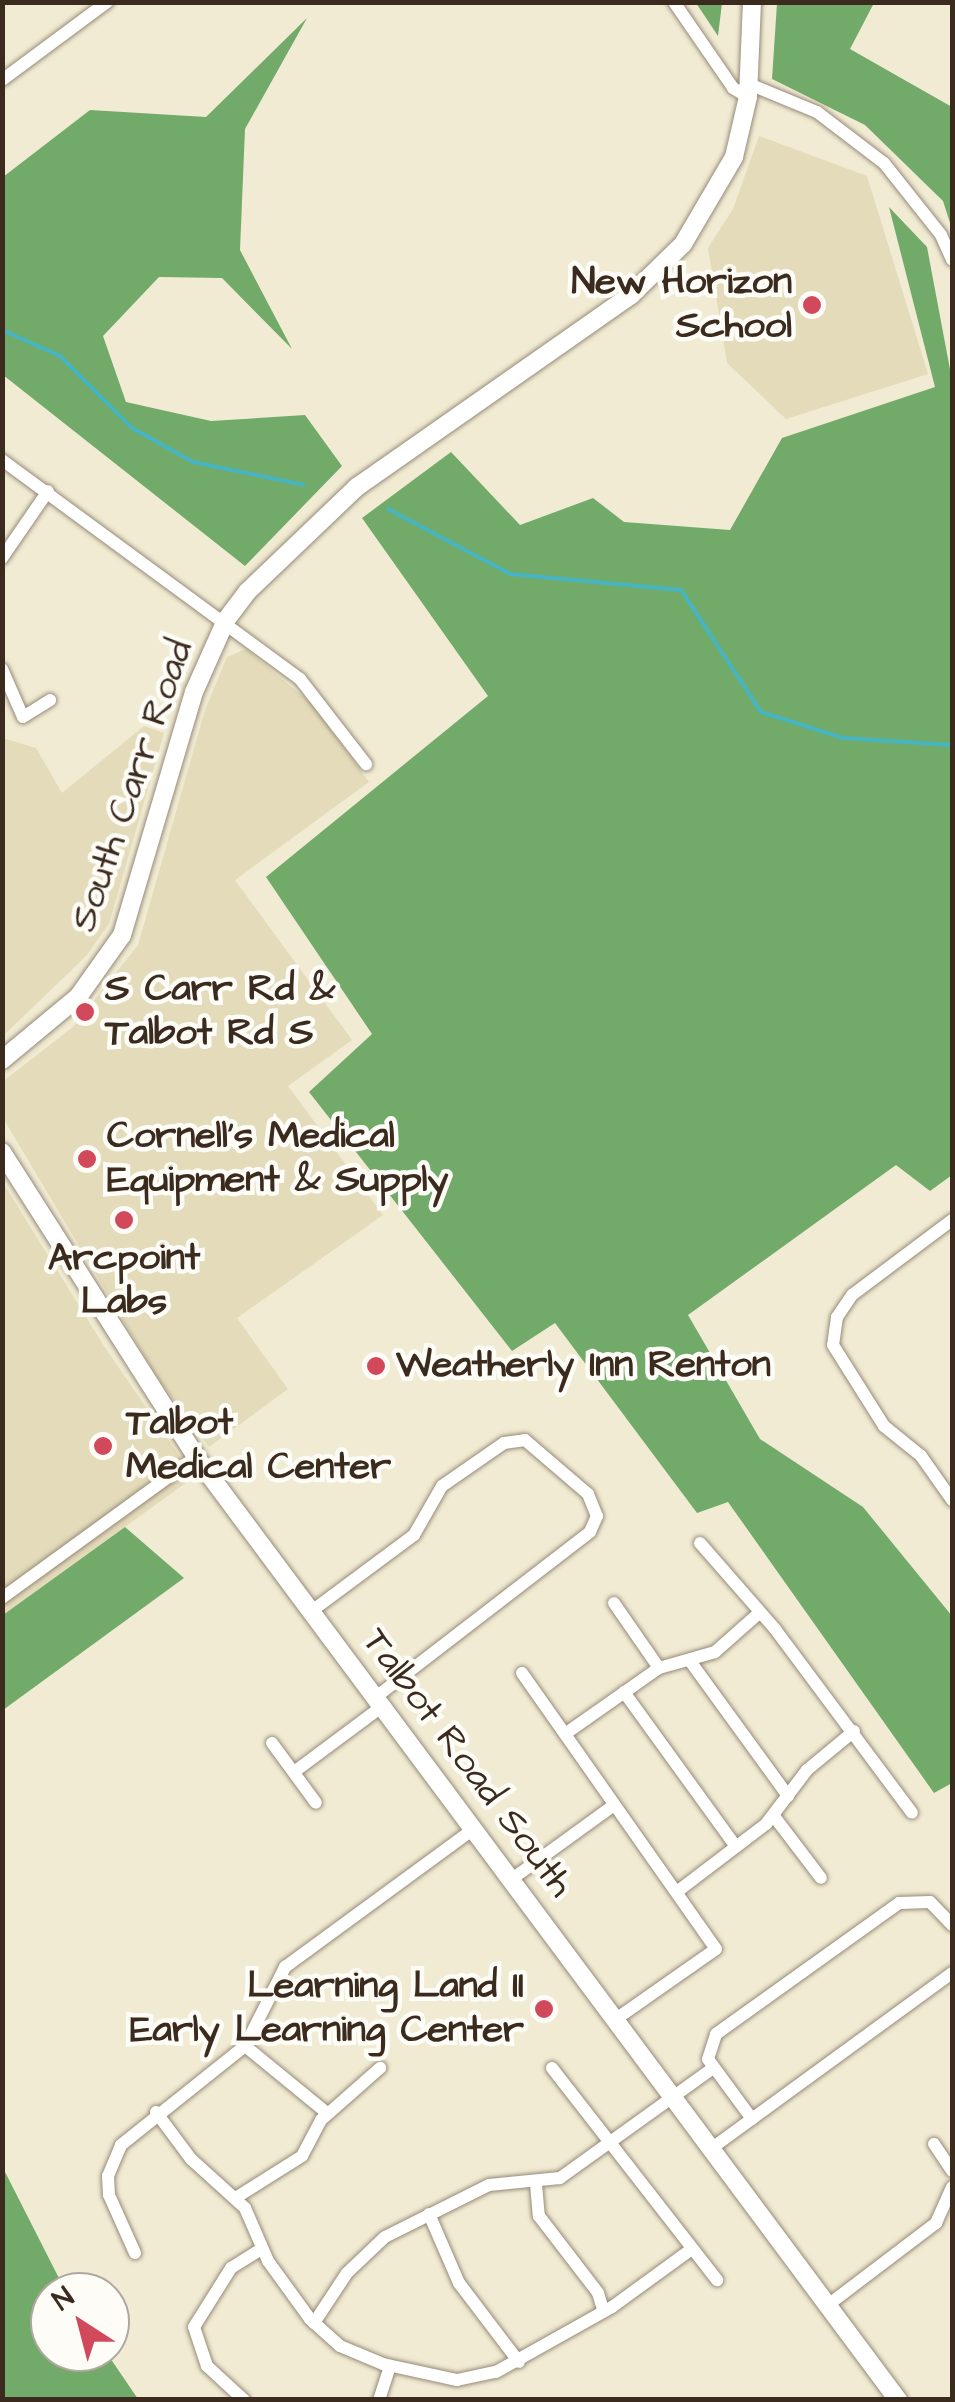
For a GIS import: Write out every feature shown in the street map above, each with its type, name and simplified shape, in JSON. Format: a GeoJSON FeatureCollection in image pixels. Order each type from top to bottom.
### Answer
{"type":"FeatureCollection","features":[{"type":"Feature","properties":{"kind":"street"},"geometry":{"type":"LineString","coordinates":[[2,80],[107,2]]}},
{"type":"Feature","properties":{"kind":"street"},"geometry":{"type":"LineString","coordinates":[[674,2],[733,88],[817,112],[884,163],[941,235],[952,260]]}},
{"type":"Feature","properties":{"kind":"street","name":"South Carr Road"},"geometry":{"type":"LineString","coordinates":[[2,1060],[78,997],[122,935],[194,692],[226,620],[270,567],[357,487],[661,269],[713,199],[734,157],[748,91],[752,2]]}},
{"type":"Feature","properties":{"kind":"street"},"geometry":{"type":"LineString","coordinates":[[2,460],[226,620],[315,694],[366,764]]}},
{"type":"Feature","properties":{"kind":"street"},"geometry":{"type":"LineString","coordinates":[[2,558],[48,492]]}},
{"type":"Feature","properties":{"kind":"street"},"geometry":{"type":"LineString","coordinates":[[2,669],[23,717],[50,700]]}},
{"type":"Feature","properties":{"kind":"street","name":"Talbot Road South"},"geometry":{"type":"LineString","coordinates":[[2,1152],[196,1458],[898,2400]]}},
{"type":"Feature","properties":{"kind":"street"},"geometry":{"type":"LineString","coordinates":[[952,1220],[852,1295],[835,1325],[836,1356],[884,1426],[921,1456],[952,1500]]}},
{"type":"Feature","properties":{"kind":"street"},"geometry":{"type":"LineString","coordinates":[[294,1772],[590,1532],[595,1505],[518,1439],[442,1486],[414,1535],[312,1610]]}},
{"type":"Feature","properties":{"kind":"street"},"geometry":{"type":"LineString","coordinates":[[2,1598],[196,1458]]}},
{"type":"Feature","properties":{"kind":"street"},"geometry":{"type":"LineString","coordinates":[[700,1543],[854,1731],[912,1813]]}},
{"type":"Feature","properties":{"kind":"street"},"geometry":{"type":"LineString","coordinates":[[614,1603],[658,1668]]}},
{"type":"Feature","properties":{"kind":"street"},"geometry":{"type":"LineString","coordinates":[[565,1734],[658,1668],[715,1652],[758,1614]]}},
{"type":"Feature","properties":{"kind":"street"},"geometry":{"type":"LineString","coordinates":[[690,1661],[788,1796]]}},
{"type":"Feature","properties":{"kind":"street"},"geometry":{"type":"LineString","coordinates":[[522,1674],[716,1948],[616,2020]]}},
{"type":"Feature","properties":{"kind":"street"},"geometry":{"type":"LineString","coordinates":[[624,1692],[736,1846]]}},
{"type":"Feature","properties":{"kind":"street"},"geometry":{"type":"LineString","coordinates":[[678,1891],[773,1815],[822,1754],[854,1731]]}},
{"type":"Feature","properties":{"kind":"street"},"geometry":{"type":"LineString","coordinates":[[272,1743],[316,1803]]}},
{"type":"Feature","properties":{"kind":"street"},"geometry":{"type":"LineString","coordinates":[[512,1879],[614,1806]]}},
{"type":"Feature","properties":{"kind":"street"},"geometry":{"type":"LineString","coordinates":[[773,1815],[821,1878]]}},
{"type":"Feature","properties":{"kind":"street"},"geometry":{"type":"LineString","coordinates":[[135,2253],[113,2216],[108,2176],[122,2146],[156,2112],[245,2046],[285,1967],[475,1828]]}},
{"type":"Feature","properties":{"kind":"street"},"geometry":{"type":"LineString","coordinates":[[752,2119],[713,2068],[709,2049],[716,2034],[899,1903],[930,1902],[952,1925]]}},
{"type":"Feature","properties":{"kind":"street"},"geometry":{"type":"LineString","coordinates":[[712,2148],[952,1974]]}},
{"type":"Feature","properties":{"kind":"street"},"geometry":{"type":"LineString","coordinates":[[245,2046],[326,2113]]}},
{"type":"Feature","properties":{"kind":"street"},"geometry":{"type":"LineString","coordinates":[[236,2197],[302,2156],[326,2113],[380,2068]]}},
{"type":"Feature","properties":{"kind":"street"},"geometry":{"type":"LineString","coordinates":[[552,2068],[689,2251],[717,2280]]}},
{"type":"Feature","properties":{"kind":"street"},"geometry":{"type":"LineString","coordinates":[[314,2323],[360,2258],[429,2214],[489,2185],[536,2184],[560,2178],[713,2068]]}},
{"type":"Feature","properties":{"kind":"street"},"geometry":{"type":"LineString","coordinates":[[156,2112],[191,2159],[236,2197],[262,2250],[314,2323],[340,2346],[390,2366],[477,2378],[518,2362],[689,2251]]}},
{"type":"Feature","properties":{"kind":"street"},"geometry":{"type":"LineString","coordinates":[[934,2144],[952,2171]]}},
{"type":"Feature","properties":{"kind":"street"},"geometry":{"type":"LineString","coordinates":[[536,2184],[539,2216],[598,2292],[603,2310]]}},
{"type":"Feature","properties":{"kind":"street"},"geometry":{"type":"LineString","coordinates":[[828,2305],[936,2223],[952,2187]]}},
{"type":"Feature","properties":{"kind":"street"},"geometry":{"type":"LineString","coordinates":[[429,2214],[459,2282],[518,2362]]}},
{"type":"Feature","properties":{"kind":"street"},"geometry":{"type":"LineString","coordinates":[[244,2400],[207,2366],[193,2335],[196,2319],[230,2268],[262,2250]]}},
{"type":"Feature","properties":{"kind":"street"},"geometry":{"type":"LineString","coordinates":[[380,2400],[390,2366]]}},
{"type":"Feature","properties":{"kind":"shaded area","name":"New Horizon School"},"geometry":{"type":"Polygon","coordinates":[[[759,136],[867,176],[928,374],[786,419],[727,363],[708,248],[733,209],[759,136]]]}},
{"type":"Feature","properties":{"kind":"shaded area"},"geometry":{"type":"Polygon","coordinates":[[[246,649],[312,704],[369,782],[235,880],[352,1040],[288,1086],[383,1215],[237,1318],[288,1389],[209,1447],[157,1377],[3,1118],[2,1082],[73,1027],[138,945],[205,710],[227,657],[246,649]]]}},
{"type":"Feature","properties":{"kind":"shaded area"},"geometry":{"type":"Polygon","coordinates":[[[144,726],[164,733],[109,924],[86,956],[3,1036],[3,738],[36,748],[62,793],[144,726]]]}},
{"type":"Feature","properties":{"kind":"shaded area"},"geometry":{"type":"Polygon","coordinates":[[[2,1181],[104,1346],[194,1477],[3,1615],[2,1181]]]}},
{"type":"Feature","properties":{"kind":"green space"},"geometry":{"type":"Polygon","coordinates":[[[696,3],[722,3],[718,36],[696,3]]]}},
{"type":"Feature","properties":{"kind":"green space"},"geometry":{"type":"Polygon","coordinates":[[[777,3],[874,3],[850,49],[952,107],[952,229],[943,201],[865,125],[772,79],[777,3]]]}},
{"type":"Feature","properties":{"kind":"green space"},"geometry":{"type":"Polygon","coordinates":[[[307,18],[245,129],[240,250],[292,349],[222,278],[159,277],[103,336],[126,402],[211,421],[305,415],[342,466],[245,566],[3,375],[3,177],[90,110],[206,117],[307,18]]]}},
{"type":"Feature","properties":{"kind":"green space"},"geometry":{"type":"Polygon","coordinates":[[[889,207],[927,247],[952,380],[952,1175],[930,1191],[896,1165],[688,1315],[760,1439],[863,1507],[952,1616],[952,1783],[934,1793],[728,1502],[697,1513],[555,1323],[512,1351],[309,1092],[372,1034],[266,877],[488,696],[362,518],[451,452],[520,525],[593,498],[624,522],[730,530],[782,438],[935,387],[889,207]]]}},
{"type":"Feature","properties":{"kind":"green space"},"geometry":{"type":"Polygon","coordinates":[[[125,1527],[184,1578],[3,1710],[3,1615],[125,1527]]]}},
{"type":"Feature","properties":{"kind":"green space"},"geometry":{"type":"Polygon","coordinates":[[[2,2166],[56,2272],[30,2272],[30,2372],[120,2372],[138,2399],[3,2399],[2,2166]]]}},
{"type":"Feature","properties":{"kind":"waterway"},"geometry":{"type":"LineString","coordinates":[[2,330],[60,356],[132,428],[193,462],[304,485]]}},
{"type":"Feature","properties":{"kind":"waterway"},"geometry":{"type":"LineString","coordinates":[[388,509],[510,574],[681,590],[761,712],[843,738],[952,745]]}},
{"type":"Feature","properties":{"kind":"place","name":"New Horizon School"},"geometry":{"type":"Point","coordinates":[812,305]}},
{"type":"Feature","properties":{"kind":"place","name":"S Carr Rd & Talbot Rd S"},"geometry":{"type":"Point","coordinates":[85,1012]}},
{"type":"Feature","properties":{"kind":"place","name":"Cornell's Medical Equipment & Supply"},"geometry":{"type":"Point","coordinates":[87,1159]}},
{"type":"Feature","properties":{"kind":"place","name":"Arcpoint Labs"},"geometry":{"type":"Point","coordinates":[124,1220]}},
{"type":"Feature","properties":{"kind":"place","name":"Weatherly Inn Renton"},"geometry":{"type":"Point","coordinates":[376,1366]}},
{"type":"Feature","properties":{"kind":"place","name":"Talbot Medical Center"},"geometry":{"type":"Point","coordinates":[103,1446]}},
{"type":"Feature","properties":{"kind":"place","name":"Learning Land II Early Learning Center"},"geometry":{"type":"Point","coordinates":[544,2009]}}]}
